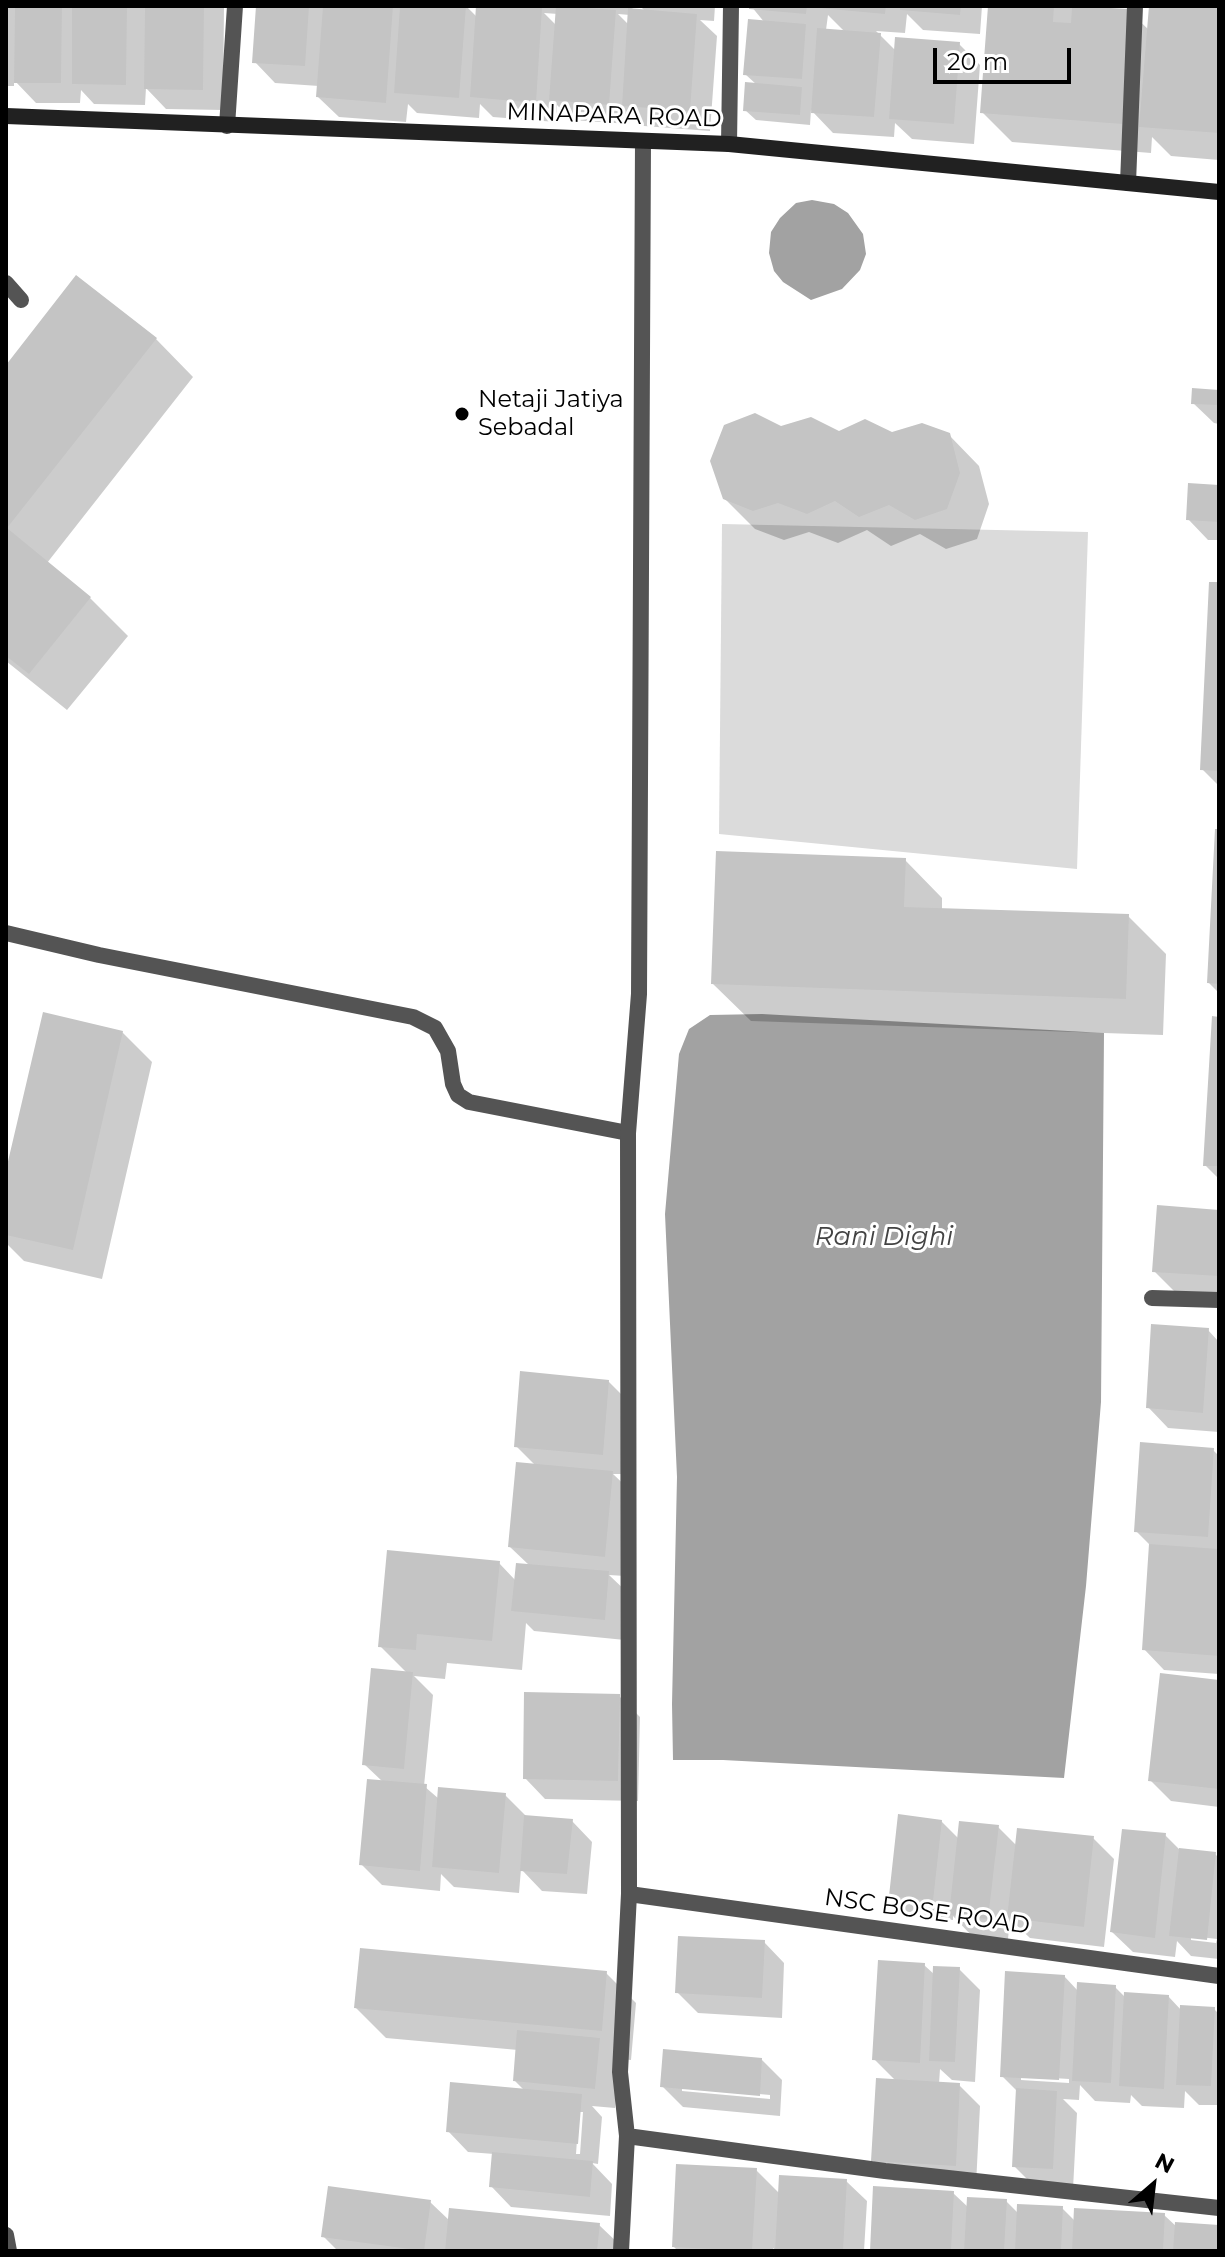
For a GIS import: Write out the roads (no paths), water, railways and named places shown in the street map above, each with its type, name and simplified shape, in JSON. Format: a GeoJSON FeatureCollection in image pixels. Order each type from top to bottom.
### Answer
{"type":"FeatureCollection","features":[{"type":"Feature","properties":{"kind":"street"},"geometry":{"type":"LineString","coordinates":[[227,126],[235,6]]}},
{"type":"Feature","properties":{"kind":"street"},"geometry":{"type":"LineString","coordinates":[[729,144],[731,6]]}},
{"type":"Feature","properties":{"kind":"street"},"geometry":{"type":"LineString","coordinates":[[1128,183],[1135,6]]}},
{"type":"Feature","properties":{"kind":"street","name":"MINAPARA ROAD"},"geometry":{"type":"LineString","coordinates":[[6,116],[729,144],[1219,192]]}},
{"type":"Feature","properties":{"kind":"street"},"geometry":{"type":"LineString","coordinates":[[621,2251],[627,2136],[620,2072],[629,1894],[628,1133],[639,994],[643,141]]}},
{"type":"Feature","properties":{"kind":"street"},"geometry":{"type":"LineString","coordinates":[[6,283],[21,300]]}},
{"type":"Feature","properties":{"kind":"street"},"geometry":{"type":"LineString","coordinates":[[6,933],[99,955],[413,1017],[435,1028],[448,1051],[453,1084],[458,1095],[469,1102],[628,1133]]}},
{"type":"Feature","properties":{"kind":"street"},"geometry":{"type":"LineString","coordinates":[[1152,1298],[1219,1300]]}},
{"type":"Feature","properties":{"kind":"street","name":"NSC BOSE ROAD"},"geometry":{"type":"LineString","coordinates":[[629,1894],[1219,1976]]}},
{"type":"Feature","properties":{"kind":"street"},"geometry":{"type":"LineString","coordinates":[[627,2136],[885,2171],[1219,2208]]}},
{"type":"Feature","properties":{"kind":"street"},"geometry":{"type":"LineString","coordinates":[[6,2235],[9,2251]]}},
{"type":"Feature","properties":{"kind":"water"},"geometry":{"type":"Polygon","coordinates":[[[812,200],[834,204],[848,213],[863,234],[866,254],[860,270],[842,289],[811,300],[783,282],[774,271],[769,253],[771,232],[780,218],[796,203],[812,200]]]}},
{"type":"Feature","properties":{"kind":"water","name":"Rani Dighi"},"geometry":{"type":"Polygon","coordinates":[[[762,1014],[1104,1033],[1101,1402],[1086,1586],[1064,1778],[673,1760],[677,1477],[665,1214],[679,1054],[689,1029],[710,1015],[762,1014]]]}},
{"type":"Feature","properties":{"kind":"place","name":"Netaji Jatiya Sebadal"},"geometry":{"type":"Point","coordinates":[462,414]}}]}
